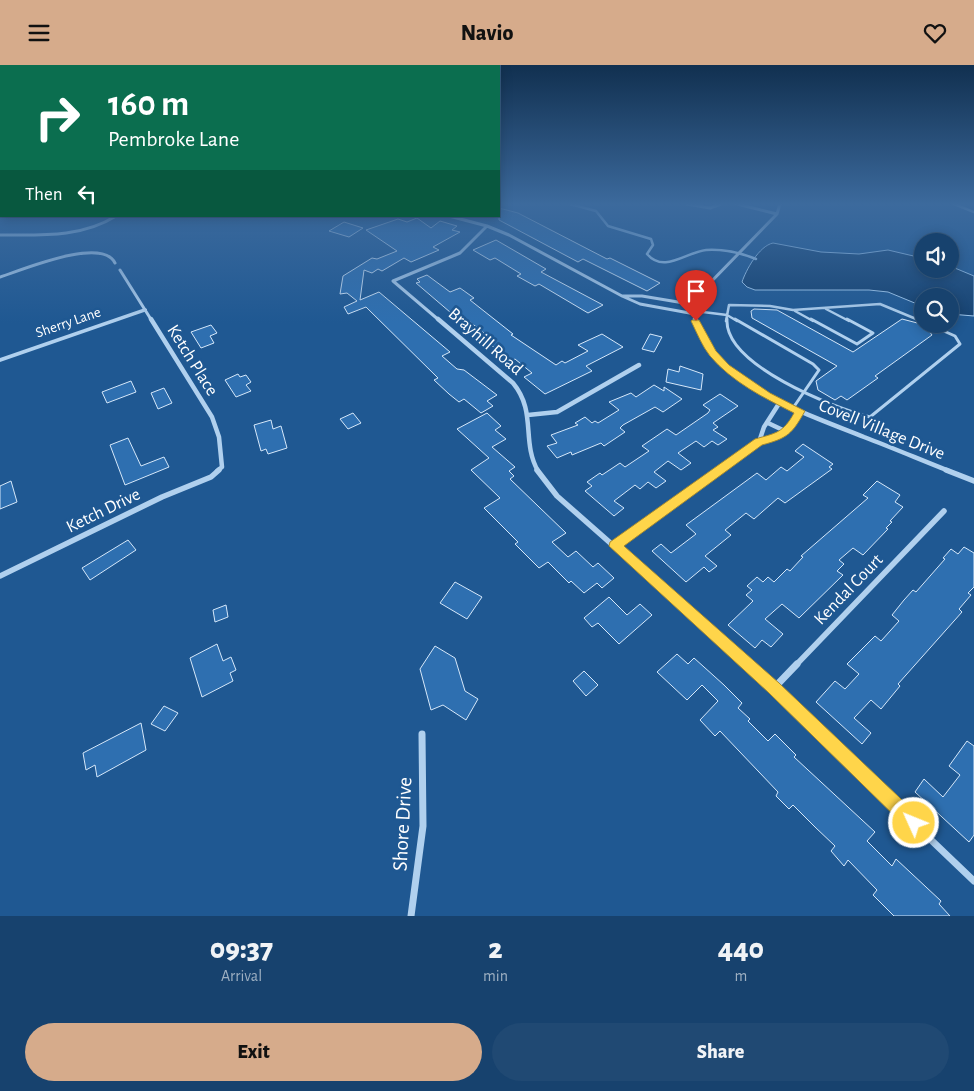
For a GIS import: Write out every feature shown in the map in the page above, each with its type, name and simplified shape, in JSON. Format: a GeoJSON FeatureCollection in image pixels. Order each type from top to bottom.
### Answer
{"type":"FeatureCollection","features":[{"type":"Feature","properties":{"kind":"street","name":"Brayhill Road"},"geometry":{"type":"LineString","coordinates":[[468,244],[454,256],[393,281],[514,383],[521,393],[528,415],[530,453],[545,482],[557,496],[774,688],[974,881]]}},
{"type":"Feature","properties":{"kind":"street"},"geometry":{"type":"LineString","coordinates":[[525,244],[622,296],[654,307],[695,313]]}},
{"type":"Feature","properties":{"kind":"street","name":"Covell Village Drive"},"geometry":{"type":"LineString","coordinates":[[748,244],[707,286],[696,305],[695,313],[701,335],[726,368],[780,402],[793,408],[974,481]]}},
{"type":"Feature","properties":{"kind":"street"},"geometry":{"type":"LineString","coordinates":[[0,277],[86,252],[106,253],[112,257],[115,263]]}},
{"type":"Feature","properties":{"kind":"street","name":"Ketch Place"},"geometry":{"type":"LineString","coordinates":[[120,269],[212,417],[223,460],[219,472]]}},
{"type":"Feature","properties":{"kind":"street"},"geometry":{"type":"LineString","coordinates":[[622,296],[696,305]]}},
{"type":"Feature","properties":{"kind":"street"},"geometry":{"type":"LineString","coordinates":[[654,307],[655,299]]}},
{"type":"Feature","properties":{"kind":"street","name":"Sherry Lane"},"geometry":{"type":"LineString","coordinates":[[0,360],[145,310]]}},
{"type":"Feature","properties":{"kind":"street"},"geometry":{"type":"LineString","coordinates":[[528,415],[557,412],[639,365]]}},
{"type":"Feature","properties":{"kind":"street"},"geometry":{"type":"LineString","coordinates":[[759,442],[764,427],[780,402]]}},
{"type":"Feature","properties":{"kind":"street"},"geometry":{"type":"LineString","coordinates":[[615,546],[759,442],[781,436],[787,432],[800,411]]}},
{"type":"Feature","properties":{"kind":"street"},"geometry":{"type":"LineString","coordinates":[[768,423],[787,432]]}},
{"type":"Feature","properties":{"kind":"street","name":"Ketch Drive"},"geometry":{"type":"LineString","coordinates":[[0,576],[219,472]]}},
{"type":"Feature","properties":{"kind":"street","name":"Kendal Court"},"geometry":{"type":"LineString","coordinates":[[774,688],[944,511]]}},
{"type":"Feature","properties":{"kind":"street","name":"Shore Drive"},"geometry":{"type":"LineString","coordinates":[[412,916],[423,826],[422,734]]}},
{"type":"Feature","properties":{"kind":"lane"},"geometry":{"type":"LineString","coordinates":[[914,318],[880,304],[793,310],[770,306],[728,305],[726,330],[738,347],[754,362],[804,391],[858,415],[870,417],[960,344],[955,336],[948,333]]}},
{"type":"Feature","properties":{"kind":"lane"},"geometry":{"type":"LineString","coordinates":[[793,310],[857,344],[873,333],[825,308]]}},
{"type":"Feature","properties":{"kind":"lane"},"geometry":{"type":"LineString","coordinates":[[695,313],[727,315],[813,364],[819,370],[793,408]]}},
{"type":"Feature","properties":{"kind":"water"},"geometry":{"type":"Polygon","coordinates":[[[771,244],[777,244],[821,252],[859,254],[888,250],[914,256],[914,278],[959,278],[959,270],[974,276],[974,316],[959,315],[959,288],[914,288],[914,303],[888,292],[869,290],[755,290],[747,287],[742,282],[750,265],[763,249],[771,244]]]}},
{"type":"Feature","properties":{"kind":"building"},"geometry":{"type":"Polygon","coordinates":[[[386,244],[439,244],[433,247],[439,250],[411,262],[404,258],[382,271],[378,269],[372,273],[364,270],[360,300],[379,292],[450,352],[442,356],[457,369],[464,370],[497,395],[487,401],[493,406],[481,413],[464,399],[459,402],[449,394],[434,380],[438,378],[366,307],[348,314],[344,307],[357,301],[347,293],[340,294],[343,276],[372,258],[377,259],[397,251],[386,244]]]}},
{"type":"Feature","properties":{"kind":"building"},"geometry":{"type":"Polygon","coordinates":[[[487,244],[502,244],[546,269],[541,272],[603,305],[588,313],[539,284],[535,286],[517,276],[521,274],[495,258],[490,260],[473,250],[487,244]]]}},
{"type":"Feature","properties":{"kind":"building"},"geometry":{"type":"Polygon","coordinates":[[[544,244],[577,244],[660,283],[647,291],[583,259],[578,262],[544,244]]]}},
{"type":"Feature","properties":{"kind":"building"},"geometry":{"type":"Polygon","coordinates":[[[427,275],[450,292],[460,288],[474,298],[470,300],[513,334],[511,335],[556,365],[562,361],[565,363],[588,351],[578,345],[602,334],[623,347],[586,366],[592,371],[545,394],[524,377],[532,373],[515,359],[511,361],[480,336],[485,334],[469,321],[464,324],[416,283],[420,282],[417,279],[427,275]]]}},
{"type":"Feature","properties":{"kind":"building"},"geometry":{"type":"Polygon","coordinates":[[[754,309],[777,310],[853,352],[902,319],[914,322],[914,333],[931,333],[932,335],[875,376],[878,378],[847,400],[841,396],[835,400],[818,390],[816,381],[837,366],[752,318],[751,311],[754,309]]]}},
{"type":"Feature","properties":{"kind":"building"},"geometry":{"type":"Polygon","coordinates":[[[211,325],[217,333],[210,336],[214,343],[201,348],[191,332],[211,325]]]}},
{"type":"Feature","properties":{"kind":"building"},"geometry":{"type":"Polygon","coordinates":[[[650,334],[662,337],[654,352],[642,349],[650,334]]]}},
{"type":"Feature","properties":{"kind":"building"},"geometry":{"type":"Polygon","coordinates":[[[680,366],[703,374],[701,390],[666,382],[668,369],[679,372],[680,366]]]}},
{"type":"Feature","properties":{"kind":"building"},"geometry":{"type":"Polygon","coordinates":[[[238,374],[240,377],[246,375],[251,382],[246,385],[251,391],[236,397],[225,380],[238,374]]]}},
{"type":"Feature","properties":{"kind":"building"},"geometry":{"type":"Polygon","coordinates":[[[131,381],[136,392],[107,403],[102,392],[131,381]]]}},
{"type":"Feature","properties":{"kind":"building"},"geometry":{"type":"Polygon","coordinates":[[[654,385],[664,391],[664,387],[682,399],[663,412],[655,407],[623,425],[620,428],[625,432],[604,446],[601,443],[572,455],[571,452],[557,458],[547,446],[557,443],[551,435],[578,425],[575,423],[585,417],[592,423],[595,421],[598,423],[619,410],[609,402],[631,393],[636,397],[654,385]]]}},
{"type":"Feature","properties":{"kind":"building"},"geometry":{"type":"Polygon","coordinates":[[[164,388],[172,403],[158,409],[151,393],[164,388]]]}},
{"type":"Feature","properties":{"kind":"building"},"geometry":{"type":"Polygon","coordinates":[[[720,394],[738,406],[713,423],[718,427],[713,430],[727,439],[718,445],[712,441],[704,447],[696,441],[678,453],[691,463],[681,470],[668,461],[654,472],[666,481],[656,488],[648,482],[640,489],[635,485],[614,501],[624,508],[614,516],[585,491],[592,486],[587,482],[600,473],[602,475],[620,463],[625,467],[649,451],[642,446],[667,429],[676,435],[708,413],[710,410],[703,405],[720,394]]]}},
{"type":"Feature","properties":{"kind":"building"},"geometry":{"type":"Polygon","coordinates":[[[353,413],[361,423],[348,429],[340,419],[353,413]]]}},
{"type":"Feature","properties":{"kind":"building"},"geometry":{"type":"Polygon","coordinates":[[[487,413],[501,426],[495,430],[506,439],[492,447],[515,467],[509,471],[514,476],[510,479],[566,533],[552,542],[568,557],[576,551],[593,567],[598,563],[614,578],[602,588],[597,583],[584,593],[571,581],[569,583],[548,562],[539,568],[515,544],[518,542],[484,508],[500,498],[471,470],[489,458],[457,429],[487,413]]]}},
{"type":"Feature","properties":{"kind":"building"},"geometry":{"type":"Polygon","coordinates":[[[271,420],[273,429],[281,426],[287,448],[268,454],[266,449],[261,451],[254,425],[271,420]]]}},
{"type":"Feature","properties":{"kind":"building"},"geometry":{"type":"Polygon","coordinates":[[[128,438],[141,466],[164,457],[169,467],[125,485],[110,445],[128,438]]]}},
{"type":"Feature","properties":{"kind":"building"},"geometry":{"type":"Polygon","coordinates":[[[803,444],[833,464],[829,467],[832,469],[785,503],[778,498],[754,519],[746,513],[725,530],[731,535],[705,556],[717,566],[709,572],[704,567],[686,582],[652,551],[661,544],[671,553],[696,534],[686,525],[757,473],[766,480],[781,467],[787,471],[804,457],[795,451],[803,444]]]}},
{"type":"Feature","properties":{"kind":"building"},"geometry":{"type":"Polygon","coordinates":[[[11,481],[17,502],[0,509],[0,486],[11,481]]]}},
{"type":"Feature","properties":{"kind":"building"},"geometry":{"type":"Polygon","coordinates":[[[877,481],[900,495],[895,502],[903,507],[890,521],[892,522],[886,528],[888,529],[863,555],[853,548],[839,560],[844,564],[837,571],[843,575],[799,618],[782,604],[765,619],[783,634],[771,647],[762,640],[755,648],[728,625],[753,601],[746,595],[752,590],[747,586],[757,577],[763,582],[768,577],[774,582],[787,569],[790,571],[803,557],[801,556],[868,498],[863,495],[877,481]]]}},
{"type":"Feature","properties":{"kind":"building"},"geometry":{"type":"Polygon","coordinates":[[[128,540],[136,550],[90,580],[82,568],[128,540]]]}},
{"type":"Feature","properties":{"kind":"building"},"geometry":{"type":"Polygon","coordinates":[[[964,547],[974,553],[974,587],[968,593],[971,595],[959,609],[962,612],[898,684],[900,686],[881,709],[871,700],[854,718],[871,733],[862,744],[816,702],[835,681],[845,689],[859,674],[847,664],[875,636],[881,641],[899,621],[892,615],[913,590],[916,592],[945,559],[943,558],[951,549],[958,554],[964,547]]]}},
{"type":"Feature","properties":{"kind":"building"},"geometry":{"type":"Polygon","coordinates":[[[455,582],[482,597],[467,619],[440,603],[455,582]]]}},
{"type":"Feature","properties":{"kind":"building"},"geometry":{"type":"Polygon","coordinates":[[[609,597],[627,615],[640,604],[652,615],[619,644],[598,623],[592,627],[584,618],[609,597]]]}},
{"type":"Feature","properties":{"kind":"building"},"geometry":{"type":"Polygon","coordinates":[[[226,605],[228,617],[215,622],[213,610],[226,605]]]}},
{"type":"Feature","properties":{"kind":"building"},"geometry":{"type":"Polygon","coordinates":[[[217,644],[223,661],[231,657],[236,670],[230,673],[233,681],[202,697],[190,658],[217,644]]]}},
{"type":"Feature","properties":{"kind":"building"},"geometry":{"type":"Polygon","coordinates":[[[435,646],[455,658],[465,691],[478,699],[466,720],[443,705],[431,710],[420,669],[435,646]]]}},
{"type":"Feature","properties":{"kind":"building"},"geometry":{"type":"Polygon","coordinates":[[[677,654],[688,664],[694,658],[724,685],[742,703],[738,708],[750,719],[748,721],[768,741],[775,734],[796,755],[794,757],[875,832],[867,841],[892,866],[896,859],[941,901],[939,904],[950,916],[894,916],[873,895],[877,890],[848,860],[844,866],[831,851],[835,846],[793,805],[789,809],[776,796],[778,792],[720,731],[715,736],[700,720],[718,701],[702,685],[687,700],[657,672],[677,654]]]}},
{"type":"Feature","properties":{"kind":"building"},"geometry":{"type":"Polygon","coordinates":[[[584,671],[598,685],[586,696],[573,681],[584,671]]]}},
{"type":"Feature","properties":{"kind":"building"},"geometry":{"type":"Polygon","coordinates":[[[164,706],[178,713],[165,731],[151,724],[164,706]]]}},
{"type":"Feature","properties":{"kind":"building"},"geometry":{"type":"Polygon","coordinates":[[[141,723],[146,750],[97,777],[95,765],[86,770],[83,753],[141,723]]]}},
{"type":"Feature","properties":{"kind":"building"},"geometry":{"type":"Polygon","coordinates":[[[967,741],[974,746],[974,835],[969,842],[915,792],[924,779],[943,797],[960,775],[949,766],[967,741]]]}},
{"type":"Feature","properties":{"kind":"waterway"},"geometry":{"type":"LineString","coordinates":[[653,244],[647,254],[654,260],[661,262],[668,262],[706,250],[731,252],[756,259]]}},
{"type":"Feature","properties":{"kind":"route"},"geometry":{"type":"LineString","coordinates":[[696,321],[701,335],[726,368],[767,395],[800,411],[787,432],[781,436],[759,442],[615,546],[774,688],[914,823]]}}]}
